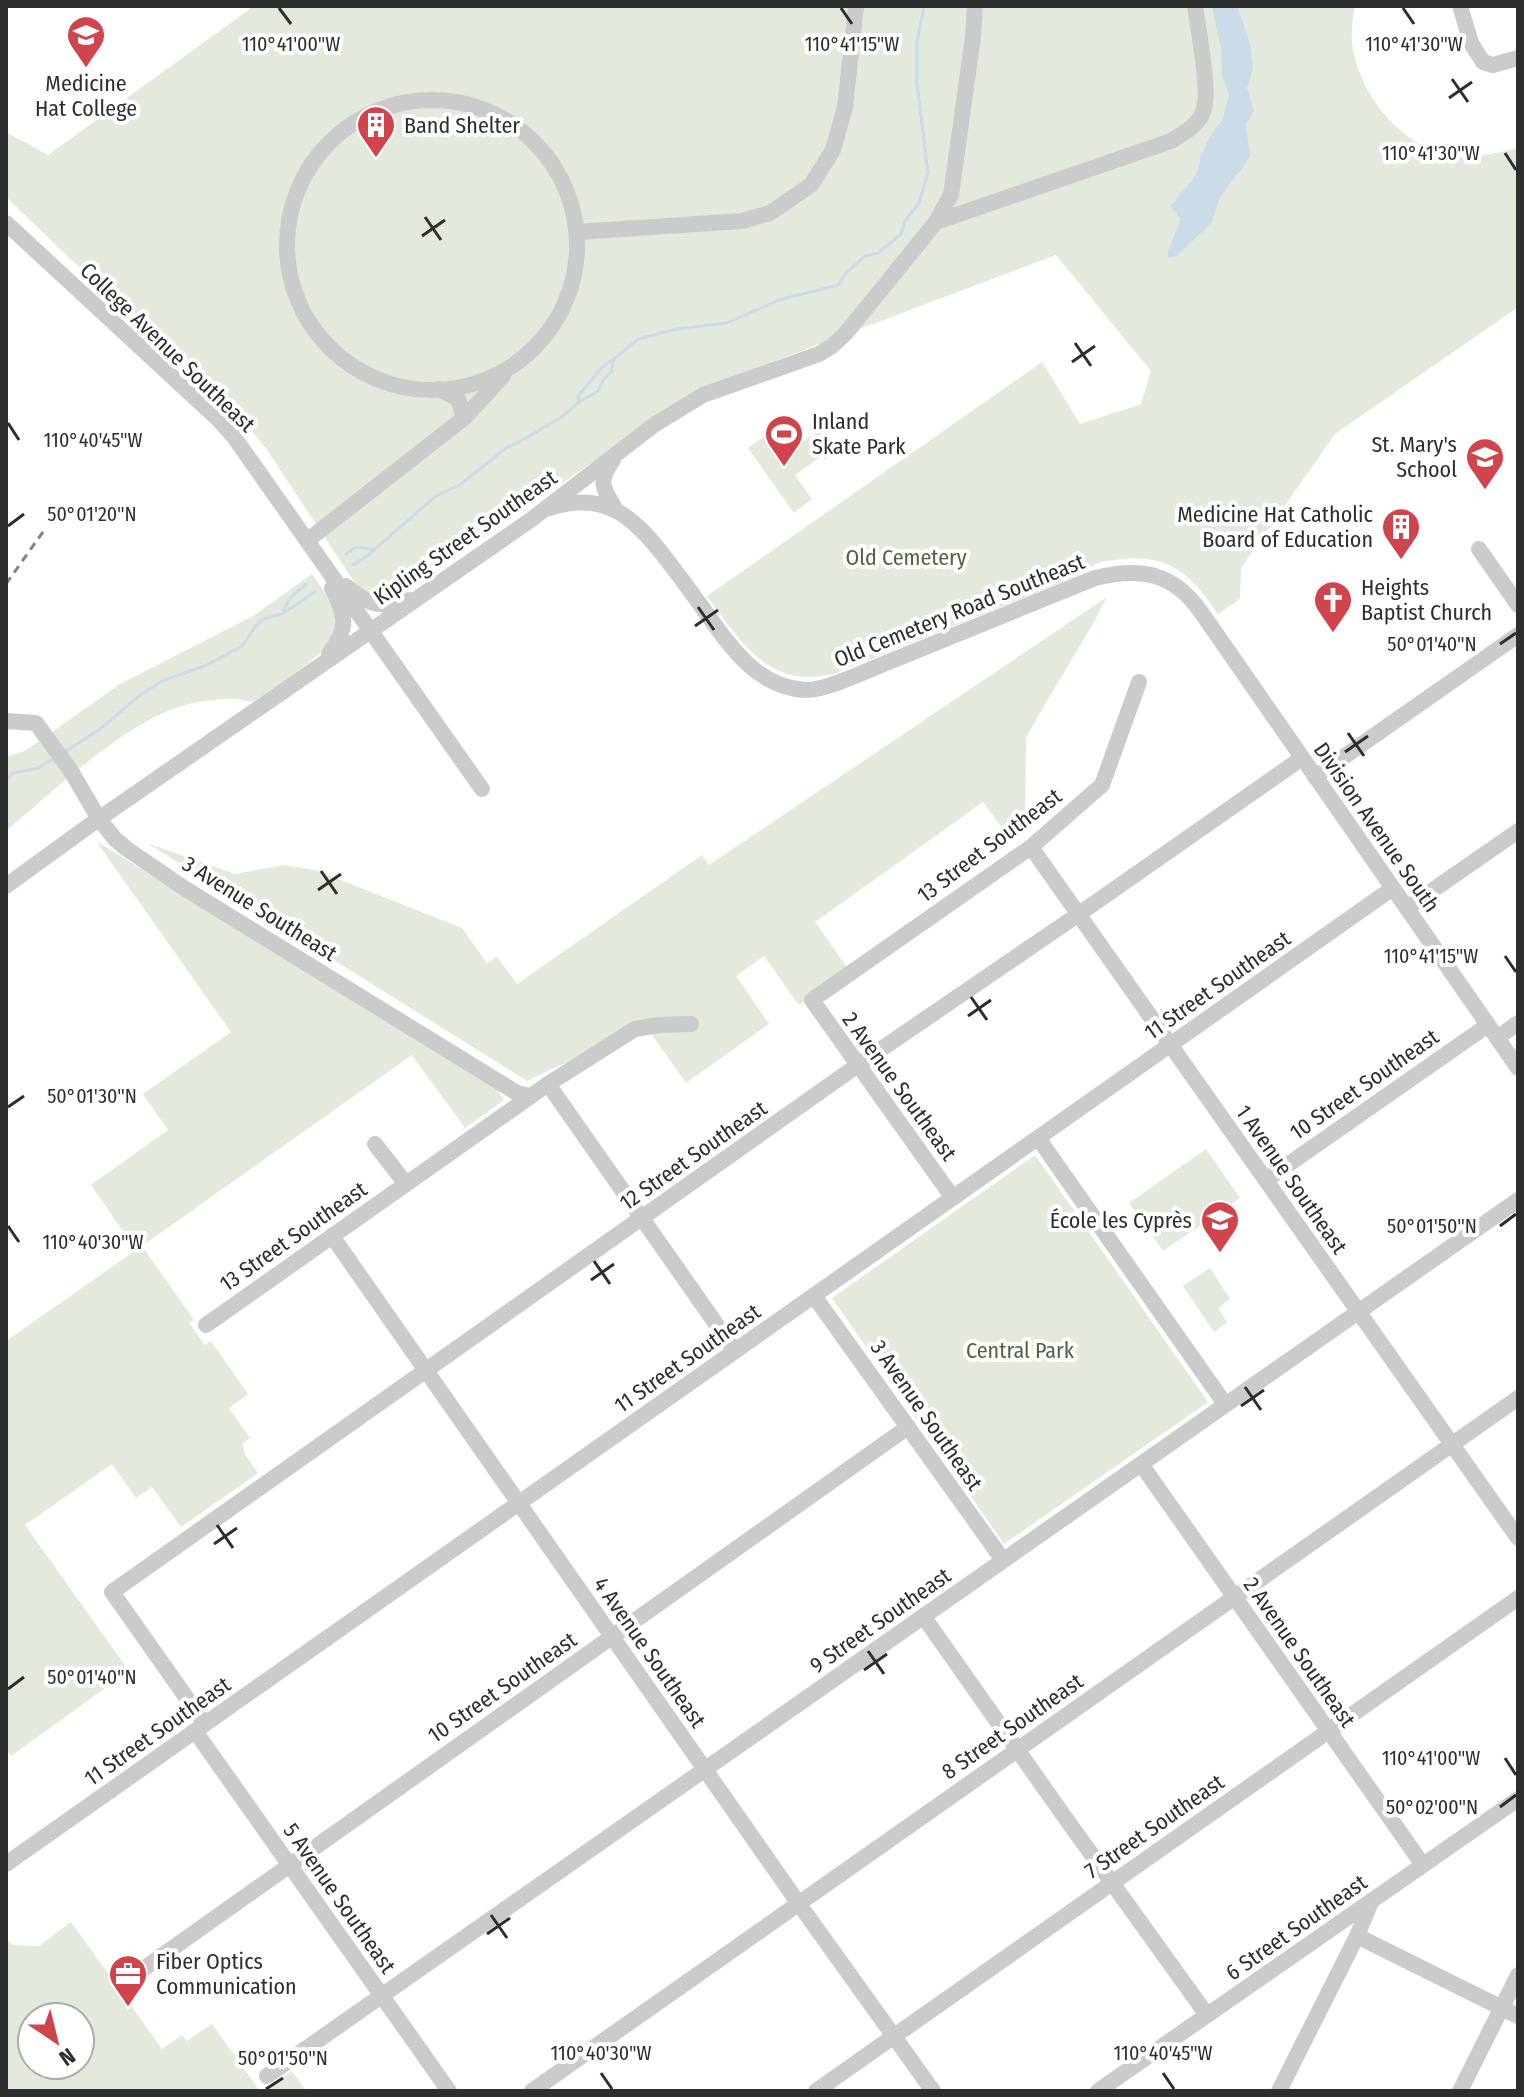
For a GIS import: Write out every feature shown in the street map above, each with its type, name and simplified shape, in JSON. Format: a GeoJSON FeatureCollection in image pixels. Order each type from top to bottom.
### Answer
{"type":"FeatureCollection","features":[{"type":"Feature","properties":{"kind":"street"},"geometry":{"type":"LineString","coordinates":[[578,232],[742,221],[770,213],[811,185],[833,150],[845,107],[856,6]]}},
{"type":"Feature","properties":{"kind":"street"},"geometry":{"type":"LineString","coordinates":[[965,211],[951,195],[975,6]]}},
{"type":"Feature","properties":{"kind":"street"},"geometry":{"type":"LineString","coordinates":[[936,222],[1171,141],[1189,130],[1203,113],[1206,87],[1195,6]]}},
{"type":"Feature","properties":{"kind":"street"},"geometry":{"type":"LineString","coordinates":[[1460,6],[1471,43],[1483,62],[1493,65],[1518,58]]}},
{"type":"Feature","properties":{"kind":"street"},"geometry":{"type":"LineString","coordinates":[[311,672],[339,641],[344,625],[343,613],[311,545],[464,418],[510,369],[540,343],[563,310],[576,272],[578,232],[568,190],[547,154],[516,125],[478,105],[436,98],[394,103],[355,120],[322,148],[299,184],[287,225],[287,267],[300,308],[323,343],[356,370],[396,387],[439,389],[475,384],[510,369]]}},
{"type":"Feature","properties":{"kind":"street","name":"Kipling Street Southeast"},"geometry":{"type":"LineString","coordinates":[[6,886],[532,519],[618,452],[703,395],[819,354],[832,346],[936,222],[951,195]]}},
{"type":"Feature","properties":{"kind":"street","name":"College Avenue Southeast"},"geometry":{"type":"LineString","coordinates":[[6,223],[217,418],[248,455],[482,789]]}},
{"type":"Feature","properties":{"kind":"street"},"geometry":{"type":"LineString","coordinates":[[439,389],[458,399],[464,418]]}},
{"type":"Feature","properties":{"kind":"street"},"geometry":{"type":"LineString","coordinates":[[616,510],[603,485],[603,474],[618,452]]}},
{"type":"Feature","properties":{"kind":"street"},"geometry":{"type":"LineString","coordinates":[[532,519],[544,509],[579,502],[616,510]]}},
{"type":"Feature","properties":{"kind":"street","name":"Old Cemetery Road Southeast"},"geometry":{"type":"LineString","coordinates":[[616,510],[649,536],[727,642],[755,671],[777,683],[807,690],[847,679],[1113,573],[1158,576],[1182,590],[1192,599],[1228,651]]}},
{"type":"Feature","properties":{"kind":"street"},"geometry":{"type":"LineString","coordinates":[[1479,549],[1518,605]]}},
{"type":"Feature","properties":{"kind":"street"},"geometry":{"type":"LineString","coordinates":[[331,574],[371,603],[395,604],[422,595]]}},
{"type":"Feature","properties":{"kind":"street"},"geometry":{"type":"LineString","coordinates":[[1315,777],[1518,635]]}},
{"type":"Feature","properties":{"kind":"street","name":"Division Avenue South"},"geometry":{"type":"LineString","coordinates":[[1228,651],[1518,1068]]}},
{"type":"Feature","properties":{"kind":"street","name":"13 Street Southeast"},"geometry":{"type":"LineString","coordinates":[[812,1000],[1031,847],[1102,785],[1139,682]]}},
{"type":"Feature","properties":{"kind":"street","name":"3 Avenue Southeast"},"geometry":{"type":"LineString","coordinates":[[6,721],[36,723],[71,771],[99,819],[127,849],[184,888],[517,1093],[531,1096]]}},
{"type":"Feature","properties":{"kind":"street","name":"12 Street Southeast"},"geometry":{"type":"LineString","coordinates":[[112,1592],[858,1065],[1302,758]]}},
{"type":"Feature","properties":{"kind":"street"},"geometry":{"type":"LineString","coordinates":[[1407,908],[1518,831]]}},
{"type":"Feature","properties":{"kind":"street","name":"1 Avenue Southeast"},"geometry":{"type":"LineString","coordinates":[[1031,847],[1518,1538]]}},
{"type":"Feature","properties":{"kind":"street","name":"11 Street Southeast"},"geometry":{"type":"LineString","coordinates":[[6,1864],[1393,888]]}},
{"type":"Feature","properties":{"kind":"street","name":"2 Avenue Southeast"},"geometry":{"type":"LineString","coordinates":[[812,1000],[953,1198]]}},
{"type":"Feature","properties":{"kind":"street","name":"10 Street Southeast"},"geometry":{"type":"LineString","coordinates":[[1266,1180],[1492,1031],[1518,1023]]}},
{"type":"Feature","properties":{"kind":"street","name":"13 Street Southeast"},"geometry":{"type":"LineString","coordinates":[[206,1325],[548,1084],[635,1029],[691,1024]]}},
{"type":"Feature","properties":{"kind":"street"},"geometry":{"type":"LineString","coordinates":[[548,1084],[735,1351]]}},
{"type":"Feature","properties":{"kind":"street"},"geometry":{"type":"LineString","coordinates":[[1038,1138],[1225,1404]]}},
{"type":"Feature","properties":{"kind":"street"},"geometry":{"type":"LineString","coordinates":[[375,1144],[406,1184]]}},
{"type":"Feature","properties":{"kind":"street","name":"9 Street Southeast"},"geometry":{"type":"LineString","coordinates":[[267,2076],[1518,1200]]}},
{"type":"Feature","properties":{"kind":"street","name":"4 Avenue Southeast"},"geometry":{"type":"LineString","coordinates":[[332,1236],[933,2091]]}},
{"type":"Feature","properties":{"kind":"street","name":"3 Avenue Southeast"},"geometry":{"type":"LineString","coordinates":[[814,1296],[1003,1560]]}},
{"type":"Feature","properties":{"kind":"street","name":"8 Street Southeast"},"geometry":{"type":"LineString","coordinates":[[532,2091],[1518,1398]]}},
{"type":"Feature","properties":{"kind":"street","name":"10 Street Southeast"},"geometry":{"type":"LineString","coordinates":[[122,1984],[908,1427]]}},
{"type":"Feature","properties":{"kind":"street","name":"2 Avenue Southeast"},"geometry":{"type":"LineString","coordinates":[[1141,1464],[1423,1865]]}},
{"type":"Feature","properties":{"kind":"street","name":"5 Avenue Southeast"},"geometry":{"type":"LineString","coordinates":[[112,1592],[289,1865],[449,2091]]}},
{"type":"Feature","properties":{"kind":"street","name":"7 Street Southeast"},"geometry":{"type":"LineString","coordinates":[[816,2091],[1518,1598]]}},
{"type":"Feature","properties":{"kind":"street"},"geometry":{"type":"LineString","coordinates":[[923,1616],[1207,2015]]}},
{"type":"Feature","properties":{"kind":"street","name":"6 Street Southeast"},"geometry":{"type":"LineString","coordinates":[[1098,2091],[1518,1799]]}},
{"type":"Feature","properties":{"kind":"street"},"geometry":{"type":"LineString","coordinates":[[1279,2091],[1372,1901]]}},
{"type":"Feature","properties":{"kind":"street"},"geometry":{"type":"LineString","coordinates":[[1357,1936],[1518,2016]]}},
{"type":"Feature","properties":{"kind":"street"},"geometry":{"type":"LineString","coordinates":[[1460,2091],[1518,1975]]}},
{"type":"Feature","properties":{"kind":"green space","name":"Old Cemetery"},"geometry":{"type":"Polygon","coordinates":[[[254,6],[1355,6],[1352,38],[1362,79],[1371,96],[1396,127],[1427,149],[1445,156],[1471,157],[1518,148],[1518,307],[1335,434],[1241,568],[1240,599],[1218,614],[1191,580],[1169,565],[1142,559],[1107,561],[1073,578],[834,674],[808,677],[791,675],[762,660],[737,637],[707,596],[1042,362],[1080,424],[1141,404],[1151,371],[1056,255],[695,391],[407,591],[380,596],[367,592],[355,583],[265,447],[236,412],[6,197],[6,132],[48,155],[254,6]]]}},
{"type":"Feature","properties":{"kind":"green space","name":"Inland Skate Park"},"geometry":{"type":"Polygon","coordinates":[[[819,431],[834,452],[825,460],[822,456],[795,475],[812,499],[794,513],[748,448],[765,436],[780,456],[819,431]]]}},
{"type":"Feature","properties":{"kind":"green space"},"geometry":{"type":"Polygon","coordinates":[[[312,574],[337,612],[338,627],[332,639],[308,664],[255,701],[227,699],[194,703],[146,722],[95,756],[6,831],[6,757],[25,751],[120,684],[253,616],[312,574]]]}},
{"type":"Feature","properties":{"kind":"green space"},"geometry":{"type":"Polygon","coordinates":[[[1107,597],[1026,737],[1025,830],[1011,840],[983,802],[815,922],[849,970],[799,1005],[764,956],[736,976],[769,1024],[686,1083],[645,1025],[527,1081],[147,843],[235,874],[283,865],[315,870],[462,928],[487,963],[497,957],[517,984],[702,855],[709,865],[1107,597]]]}},
{"type":"Feature","properties":{"kind":"green space"},"geometry":{"type":"Polygon","coordinates":[[[96,841],[496,1088],[504,1100],[465,1128],[412,1055],[142,1246],[194,1320],[189,1323],[205,1345],[211,1341],[248,1394],[229,1408],[250,1438],[243,1443],[244,1453],[258,1473],[181,1527],[152,1487],[136,1498],[112,1464],[25,1525],[129,1671],[11,1756],[6,1749],[6,1341],[136,1250],[91,1185],[168,1130],[143,1094],[231,1032],[96,841]]]}},
{"type":"Feature","properties":{"kind":"green space"},"geometry":{"type":"Polygon","coordinates":[[[1206,1149],[1240,1198],[1163,1251],[1129,1203],[1206,1149]]]}},
{"type":"Feature","properties":{"kind":"green space","name":"Central Park"},"geometry":{"type":"Polygon","coordinates":[[[1035,1155],[1208,1402],[1004,1544],[832,1298],[1035,1155]]]}},
{"type":"Feature","properties":{"kind":"green space"},"geometry":{"type":"Polygon","coordinates":[[[1210,1268],[1230,1299],[1218,1308],[1227,1322],[1214,1332],[1183,1286],[1210,1268]]]}},
{"type":"Feature","properties":{"kind":"green space"},"geometry":{"type":"Polygon","coordinates":[[[71,1922],[162,2049],[182,2035],[187,2041],[212,2024],[260,2091],[6,2091],[6,1940],[13,1945],[39,1946],[71,1922]]]}},
{"type":"Feature","properties":{"kind":"green space"},"geometry":{"type":"Polygon","coordinates":[[[292,2071],[306,2091],[264,2091],[292,2071]]]}},
{"type":"Feature","properties":{"kind":"water"},"geometry":{"type":"Polygon","coordinates":[[[1212,6],[1237,6],[1250,44],[1253,69],[1247,88],[1254,110],[1246,125],[1250,157],[1219,199],[1212,222],[1177,256],[1168,258],[1181,219],[1170,206],[1192,181],[1213,131],[1222,121],[1229,95],[1222,76],[1221,48],[1212,6]]]}},
{"type":"Feature","properties":{"kind":"waterway"},"geometry":{"type":"LineString","coordinates":[[353,565],[436,496],[461,484],[506,448],[563,416],[598,391],[611,372],[614,359],[638,339],[677,329],[727,323],[779,300],[838,285],[865,256],[878,253],[901,234],[905,221],[919,203],[928,173],[917,84],[917,42],[924,6]]}},
{"type":"Feature","properties":{"kind":"waterway"},"geometry":{"type":"LineString","coordinates":[[579,402],[578,396],[614,359]]}},
{"type":"Feature","properties":{"kind":"waterway"},"geometry":{"type":"LineString","coordinates":[[346,554],[356,547],[373,549]]}},
{"type":"Feature","properties":{"kind":"waterway"},"geometry":{"type":"LineString","coordinates":[[283,611],[290,598],[306,584]]}},
{"type":"Feature","properties":{"kind":"waterway"},"geometry":{"type":"LineString","coordinates":[[66,751],[99,730],[162,681],[207,665],[242,646],[263,619],[282,614],[315,592]]}},
{"type":"Feature","properties":{"kind":"waterway"},"geometry":{"type":"LineString","coordinates":[[6,780],[13,773],[38,768],[56,757]]}},
{"type":"Feature","properties":{"kind":"railway"},"geometry":{"type":"LineString","coordinates":[[6,584],[45,529]]}},
{"type":"Feature","properties":{"kind":"place","name":"Medicine Hat College"},"geometry":{"type":"Point","coordinates":[86,69]}},
{"type":"Feature","properties":{"kind":"place","name":"Band Shelter"},"geometry":{"type":"Point","coordinates":[376,159]}},
{"type":"Feature","properties":{"kind":"place","name":"Inland Skate Park"},"geometry":{"type":"Point","coordinates":[784,468]}},
{"type":"Feature","properties":{"kind":"place","name":"St. Mary's School"},"geometry":{"type":"Point","coordinates":[1485,491]}},
{"type":"Feature","properties":{"kind":"place","name":"Medicine Hat Catholic Board of Education"},"geometry":{"type":"Point","coordinates":[1401,561]}},
{"type":"Feature","properties":{"kind":"place","name":"Heights Baptist Church"},"geometry":{"type":"Point","coordinates":[1333,634]}},
{"type":"Feature","properties":{"kind":"place","name":"École les Cyprès"},"geometry":{"type":"Point","coordinates":[1220,1254]}},
{"type":"Feature","properties":{"kind":"place","name":"Fiber Optics Communication"},"geometry":{"type":"Point","coordinates":[128,2008]}}]}
